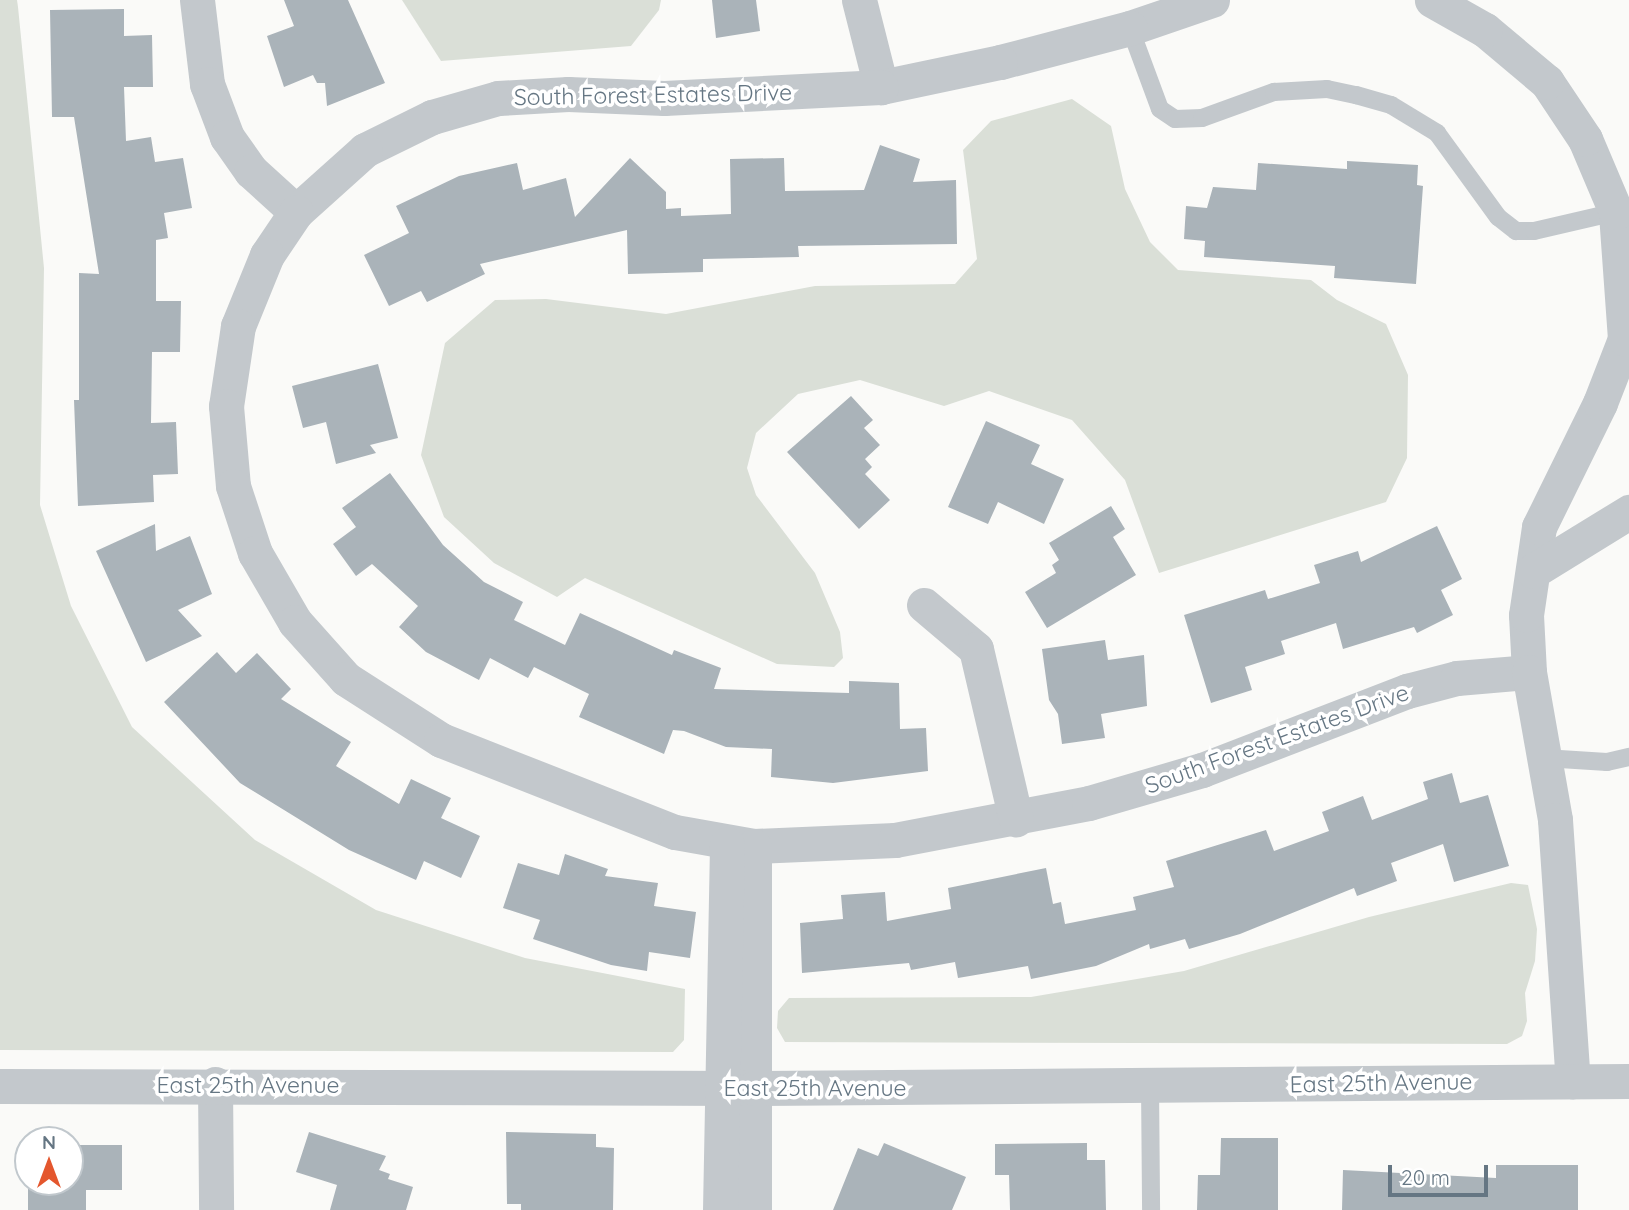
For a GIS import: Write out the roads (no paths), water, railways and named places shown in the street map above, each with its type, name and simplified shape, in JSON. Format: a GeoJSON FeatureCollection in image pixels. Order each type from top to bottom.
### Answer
{"type":"FeatureCollection","features":[{"type":"Feature","properties":{"kind":"street"},"geometry":{"type":"LineString","coordinates":[[197,0],[206,84],[227,137],[251,171],[296,212]]}},
{"type":"Feature","properties":{"kind":"street"},"geometry":{"type":"LineString","coordinates":[[859,0],[881,86]]}},
{"type":"Feature","properties":{"kind":"street","name":"South Forest Estates Drive"},"geometry":{"type":"LineString","coordinates":[[1212,0],[1130,28],[881,86],[664,98],[498,97],[432,117],[365,150],[296,212],[268,255],[238,326],[226,406],[233,486],[255,553],[295,622],[346,679],[440,740],[640,819],[740,845],[895,840],[1016,819],[1202,771],[1407,691],[1457,678],[1529,672]]}},
{"type":"Feature","properties":{"kind":"street"},"geometry":{"type":"LineString","coordinates":[[1432,0],[1485,30],[1547,82],[1585,139],[1623,211],[1625,339],[1600,403],[1539,527],[1526,615],[1529,672],[1555,820],[1573,1081]]}},
{"type":"Feature","properties":{"kind":"street"},"geometry":{"type":"LineString","coordinates":[[1533,571],[1629,512]]}},
{"type":"Feature","properties":{"kind":"street"},"geometry":{"type":"LineString","coordinates":[[924,605],[976,649],[1016,819]]}},
{"type":"Feature","properties":{"kind":"street"},"geometry":{"type":"LineString","coordinates":[[740,845],[739,1088],[754,1210]]}},
{"type":"Feature","properties":{"kind":"street","name":"East 25th Avenue"},"geometry":{"type":"LineString","coordinates":[[0,1086],[215,1084],[739,1088],[1629,1081]]}},
{"type":"Feature","properties":{"kind":"street"},"geometry":{"type":"LineString","coordinates":[[215,1084],[216,1210]]}},
{"type":"Feature","properties":{"kind":"street"},"geometry":{"type":"LineString","coordinates":[[720,1210],[739,1088]]}},
{"type":"Feature","properties":{"kind":"lane"},"geometry":{"type":"LineString","coordinates":[[1130,28],[1160,109],[1175,119],[1202,118],[1274,92],[1304,89],[1347,93],[1391,105],[1437,134],[1472,175],[1498,217],[1516,231],[1534,231],[1623,211]]}},
{"type":"Feature","properties":{"kind":"lane"},"geometry":{"type":"LineString","coordinates":[[1544,758],[1607,762],[1629,757]]}},
{"type":"Feature","properties":{"kind":"lane"},"geometry":{"type":"LineString","coordinates":[[1150,1085],[1151,1210]]}}]}
